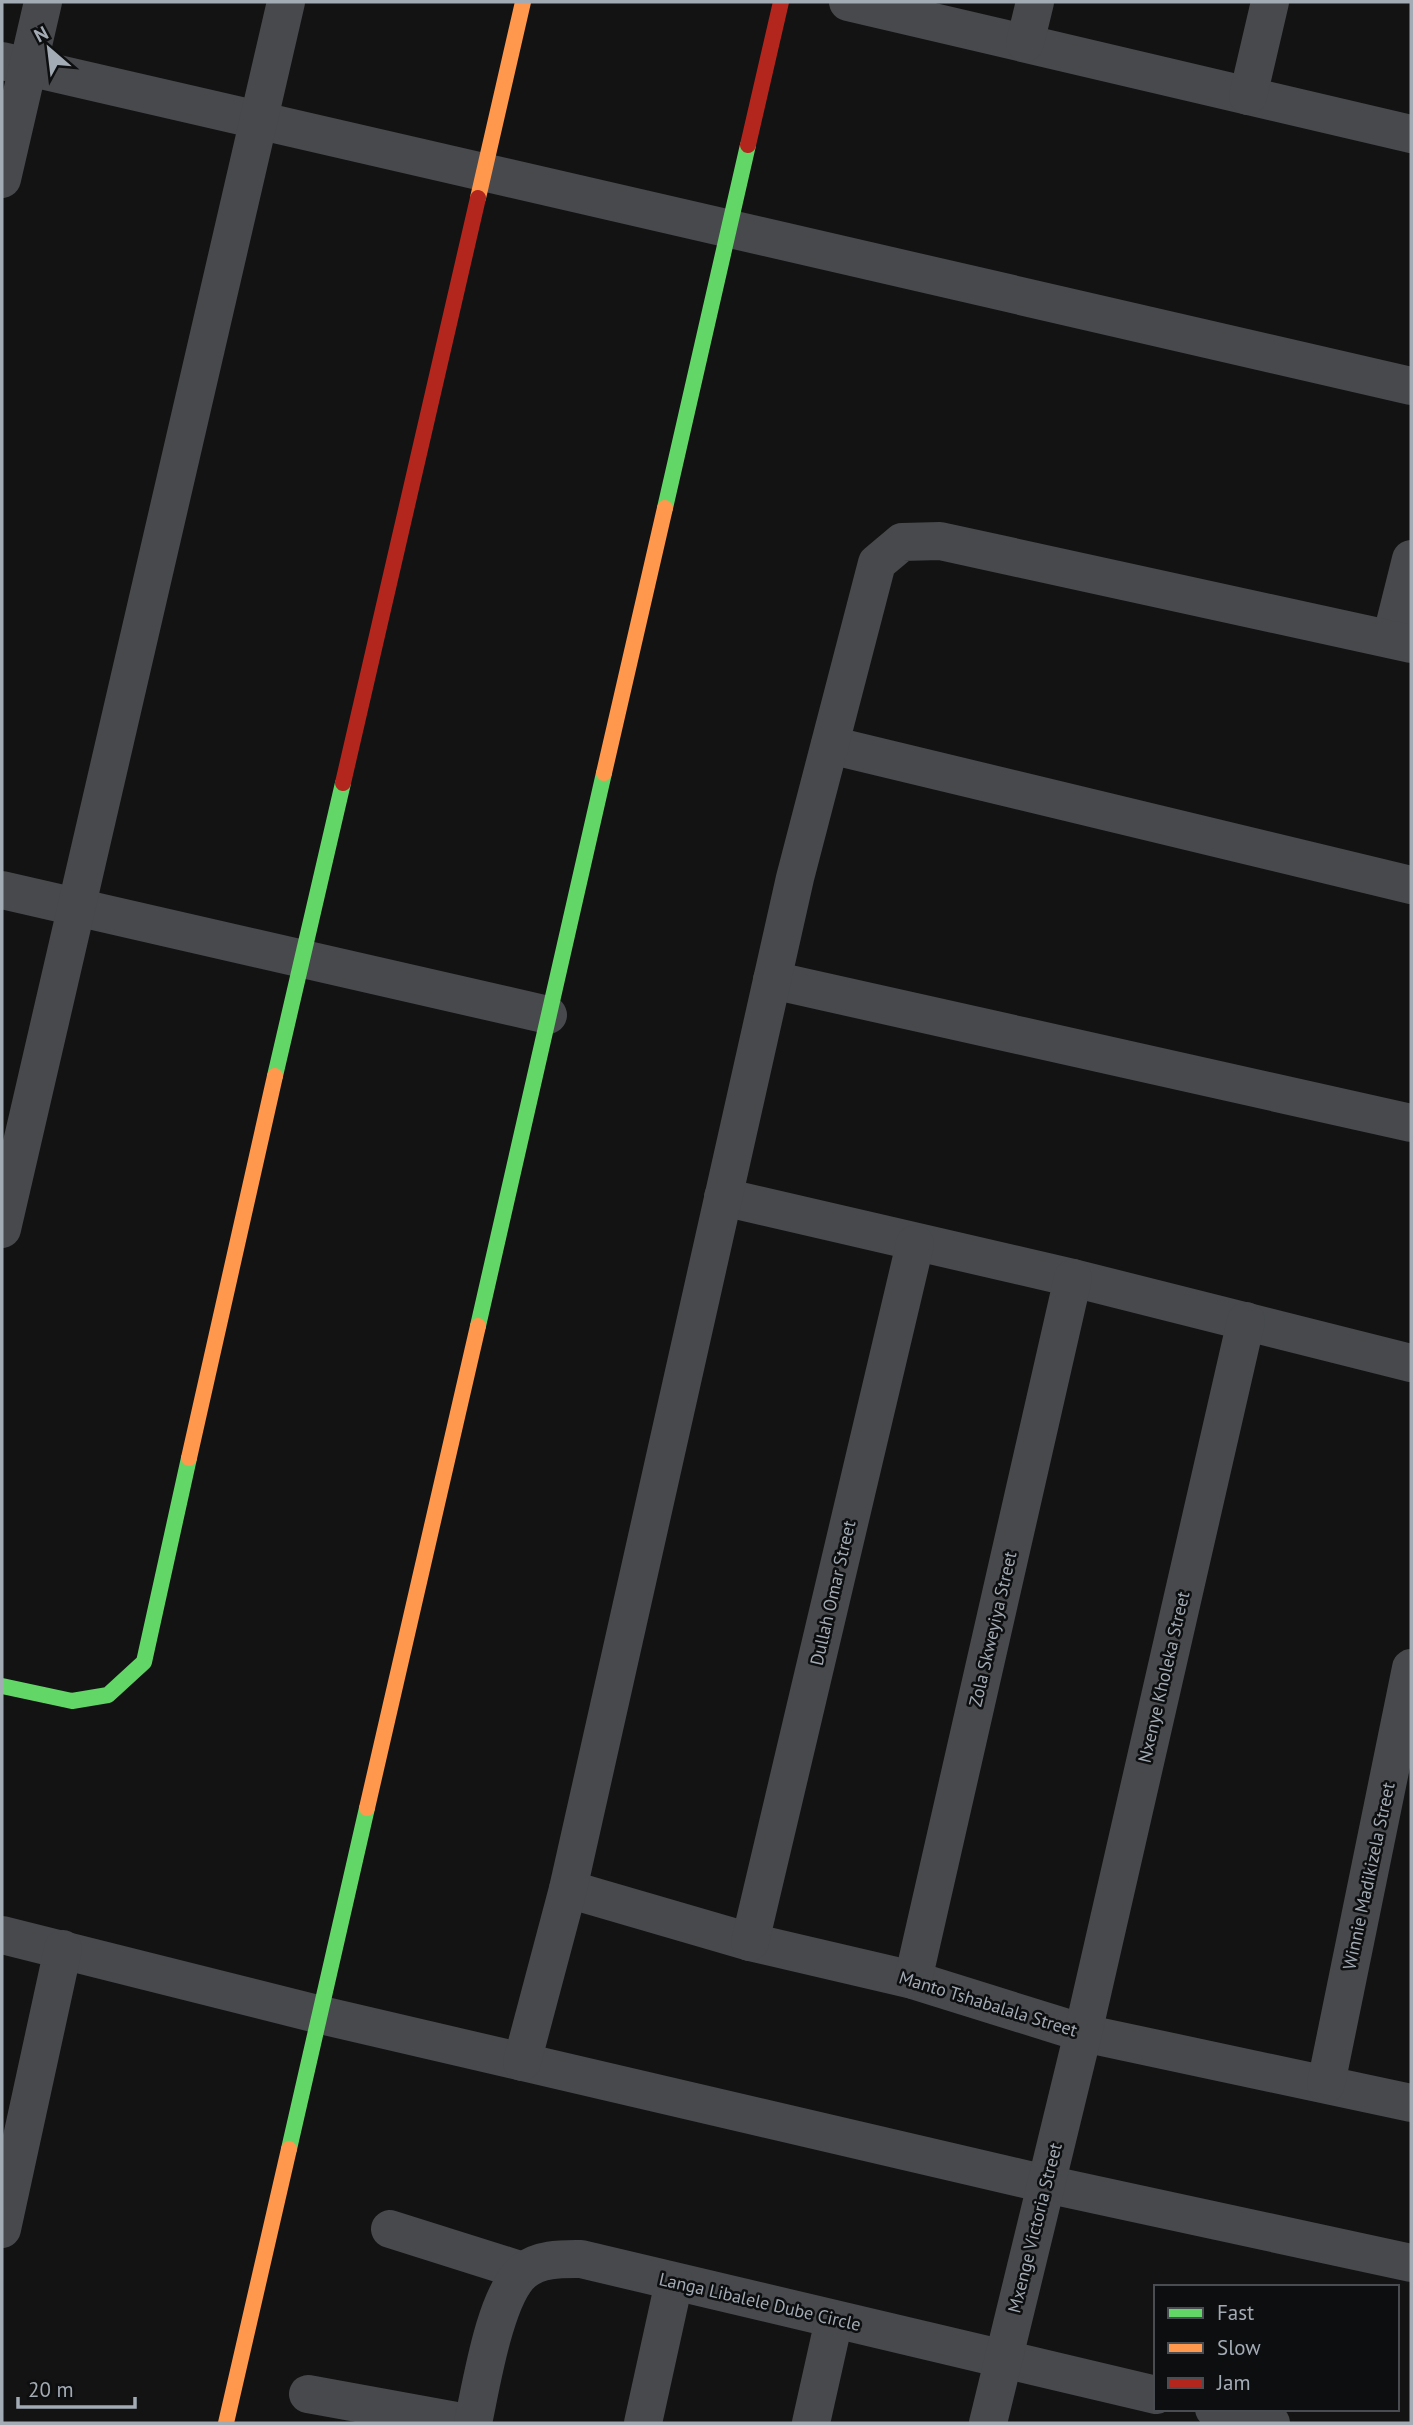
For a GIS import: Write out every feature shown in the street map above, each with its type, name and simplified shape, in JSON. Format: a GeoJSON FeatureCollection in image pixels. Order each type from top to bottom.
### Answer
{"type":"FeatureCollection","features":[{"type":"Feature","properties":{"kind":"street"},"geometry":{"type":"LineString","coordinates":[[2,179],[15,64],[43,2]]}},
{"type":"Feature","properties":{"kind":"street"},"geometry":{"type":"LineString","coordinates":[[2,1229],[286,2]]}},
{"type":"Feature","properties":{"kind":"street"},"geometry":{"type":"LineString","coordinates":[[2,1686],[72,1701],[108,1695],[145,1662],[303,958],[523,2]]}},
{"type":"Feature","properties":{"kind":"street"},"geometry":{"type":"LineString","coordinates":[[226,2423],[781,2]]}},
{"type":"Feature","properties":{"kind":"street"},"geometry":{"type":"LineString","coordinates":[[848,2],[1411,134]]}},
{"type":"Feature","properties":{"kind":"street"},"geometry":{"type":"LineString","coordinates":[[1026,43],[1035,2]]}},
{"type":"Feature","properties":{"kind":"street"},"geometry":{"type":"LineString","coordinates":[[1248,96],[1270,2]]}},
{"type":"Feature","properties":{"kind":"street"},"geometry":{"type":"LineString","coordinates":[[15,64],[1411,386]]}},
{"type":"Feature","properties":{"kind":"street"},"geometry":{"type":"LineString","coordinates":[[522,2062],[568,1889],[772,980],[877,562],[902,542],[940,541],[1401,642],[1411,559]]}},
{"type":"Feature","properties":{"kind":"street"},"geometry":{"type":"LineString","coordinates":[[830,745],[1411,885]]}},
{"type":"Feature","properties":{"kind":"street"},"geometry":{"type":"LineString","coordinates":[[2,890],[548,1015]]}},
{"type":"Feature","properties":{"kind":"street"},"geometry":{"type":"LineString","coordinates":[[772,980],[1411,1124]]}},
{"type":"Feature","properties":{"kind":"street"},"geometry":{"type":"LineString","coordinates":[[723,1197],[915,1244],[1073,1278],[1411,1363]]}},
{"type":"Feature","properties":{"kind":"street","name":"Dullah Omar Street"},"geometry":{"type":"LineString","coordinates":[[750,1942],[915,1244]]}},
{"type":"Feature","properties":{"kind":"street","name":"Zola Skweyiya Street"},"geometry":{"type":"LineString","coordinates":[[913,1980],[1073,1278]]}},
{"type":"Feature","properties":{"kind":"street","name":"Nxenye Kholeka Street"},"geometry":{"type":"LineString","coordinates":[[1083,2033],[1246,1321]]}},
{"type":"Feature","properties":{"kind":"street","name":"Winnie Madikizela Street"},"geometry":{"type":"LineString","coordinates":[[1326,2084],[1411,1668]]}},
{"type":"Feature","properties":{"kind":"street","name":"Manto Tshabalala Street"},"geometry":{"type":"LineString","coordinates":[[568,1889],[750,1942],[913,1980],[1083,2033],[1411,2103]]}},
{"type":"Feature","properties":{"kind":"street"},"geometry":{"type":"LineString","coordinates":[[2,1935],[321,2015],[1046,2185],[1411,2263]]}},
{"type":"Feature","properties":{"kind":"street"},"geometry":{"type":"LineString","coordinates":[[2,2229],[8,2175],[62,1949]]}},
{"type":"Feature","properties":{"kind":"street","name":"Mxenge Victoria Street"},"geometry":{"type":"LineString","coordinates":[[988,2423],[1083,2033]]}},
{"type":"Feature","properties":{"kind":"street"},"geometry":{"type":"LineString","coordinates":[[390,2229],[523,2271],[502,2305],[473,2423]]}},
{"type":"Feature","properties":{"kind":"street","name":"Langa Libalele Dube Circle"},"geometry":{"type":"LineString","coordinates":[[523,2271],[554,2259],[581,2259],[1154,2395]]}},
{"type":"Feature","properties":{"kind":"street"},"geometry":{"type":"LineString","coordinates":[[643,2423],[674,2282]]}},
{"type":"Feature","properties":{"kind":"street"},"geometry":{"type":"LineString","coordinates":[[811,2423],[834,2320]]}},
{"type":"Feature","properties":{"kind":"street"},"geometry":{"type":"LineString","coordinates":[[308,2394],[467,2423]]}},
{"type":"Feature","properties":{"kind":"traffic: fast"},"geometry":{"type":"LineString","coordinates":[[665,508],[748,145]]}},
{"type":"Feature","properties":{"kind":"traffic: fast"},"geometry":{"type":"LineString","coordinates":[[478,1326],[604,773]]}},
{"type":"Feature","properties":{"kind":"traffic: fast"},"geometry":{"type":"LineString","coordinates":[[275,1076],[343,783]]}},
{"type":"Feature","properties":{"kind":"traffic: fast"},"geometry":{"type":"LineString","coordinates":[[2,1686],[72,1701],[108,1695],[144,1662],[189,1458]]}},
{"type":"Feature","properties":{"kind":"traffic: fast"},"geometry":{"type":"LineString","coordinates":[[289,2149],[367,1808]]}},
{"type":"Feature","properties":{"kind":"traffic: slow"},"geometry":{"type":"LineString","coordinates":[[478,198],[523,2]]}},
{"type":"Feature","properties":{"kind":"traffic: slow"},"geometry":{"type":"LineString","coordinates":[[604,773],[665,508]]}},
{"type":"Feature","properties":{"kind":"traffic: slow"},"geometry":{"type":"LineString","coordinates":[[189,1458],[275,1076]]}},
{"type":"Feature","properties":{"kind":"traffic: slow"},"geometry":{"type":"LineString","coordinates":[[367,1808],[478,1326]]}},
{"type":"Feature","properties":{"kind":"traffic: slow"},"geometry":{"type":"LineString","coordinates":[[226,2423],[289,2149]]}},
{"type":"Feature","properties":{"kind":"traffic: jam"},"geometry":{"type":"LineString","coordinates":[[748,145],[781,2]]}},
{"type":"Feature","properties":{"kind":"traffic: jam"},"geometry":{"type":"LineString","coordinates":[[343,783],[478,198]]}}]}
